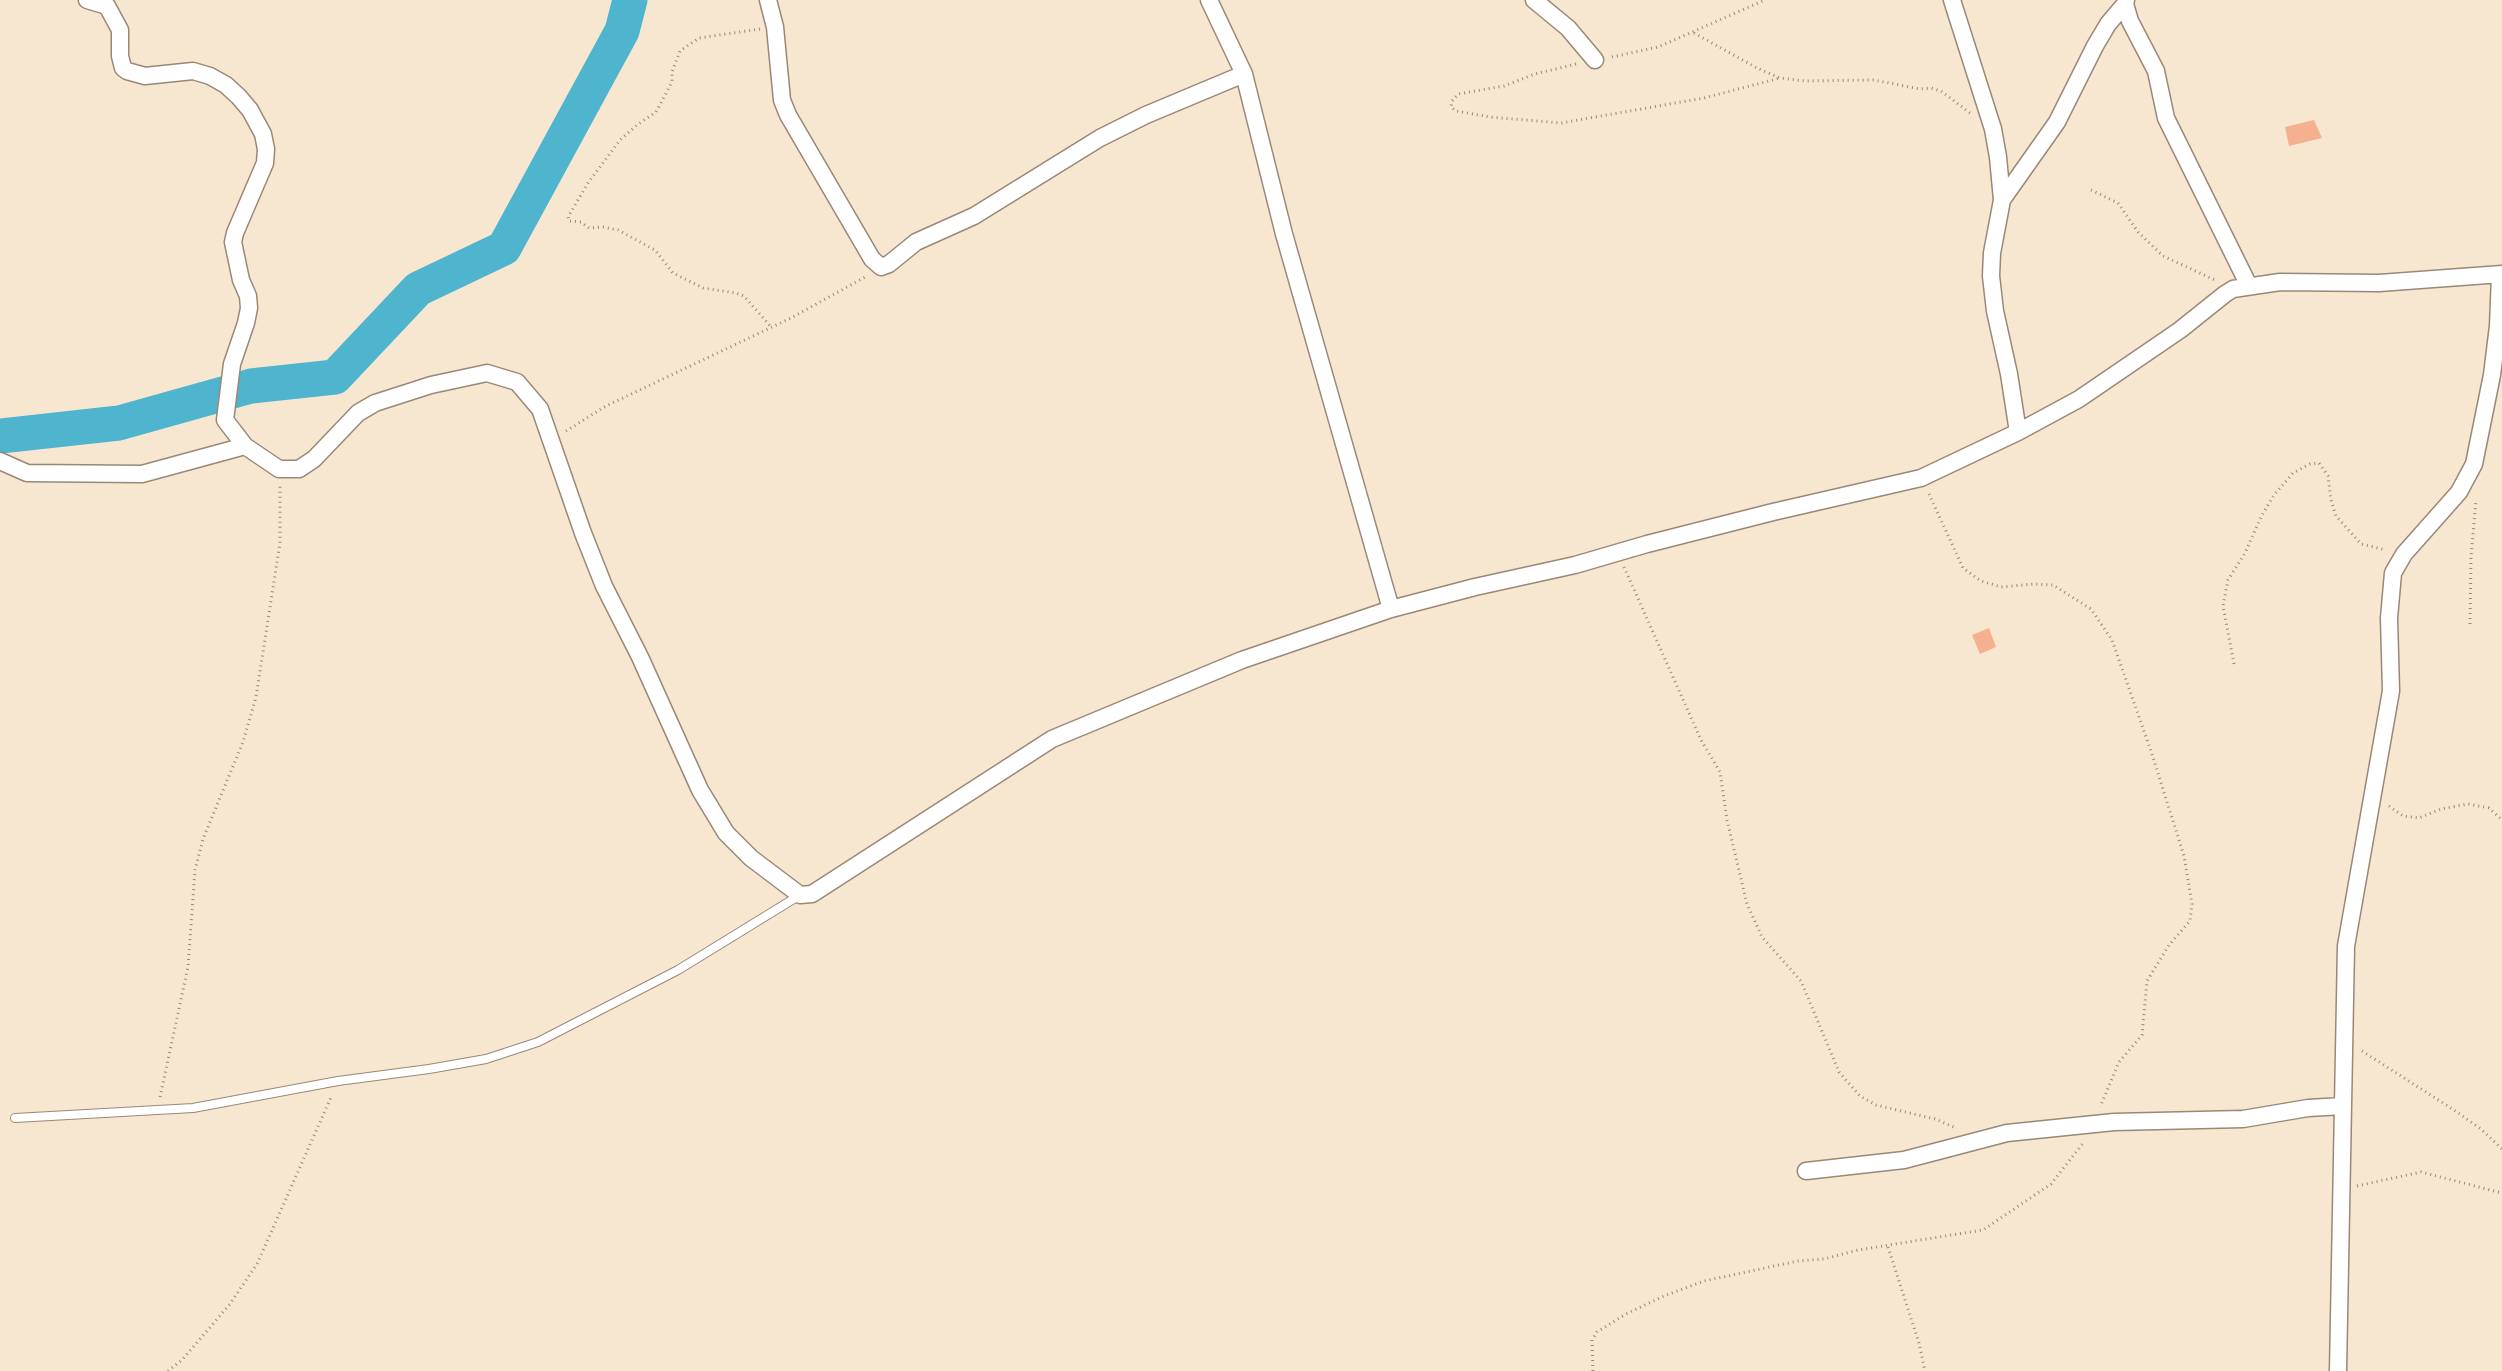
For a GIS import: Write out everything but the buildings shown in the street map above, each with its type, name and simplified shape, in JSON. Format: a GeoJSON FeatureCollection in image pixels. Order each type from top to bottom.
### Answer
{"type":"FeatureCollection","features":[{"type":"Feature","properties":{"kind":"street"},"geometry":{"type":"LineString","coordinates":[[87,0],[108,6],[120,30],[120,56],[123,68],[145,76],[193,71],[210,76],[226,85],[239,97],[250,110],[263,134],[266,149],[265,163],[235,233],[234,242],[249,308],[232,364],[225,420],[245,446],[279,469],[299,469],[314,459],[348,422],[376,403],[432,385],[488,373],[517,382],[540,409],[583,533],[604,586],[640,657],[700,790],[726,833],[751,858],[800,895],[812,894],[1052,739],[1242,660],[1391,609],[1475,587],[1574,565],[1773,512],[1921,478],[2018,432],[2079,399],[2180,330],[2224,294],[2241,288],[2280,282],[2379,283],[2501,274],[2498,326],[2492,375],[2474,464],[2458,492],[2395,566],[2392,580],[2389,618],[2391,691],[2346,946],[2338,1371]]}},
{"type":"Feature","properties":{"kind":"street"},"geometry":{"type":"LineString","coordinates":[[768,0],[775,27],[782,100],[788,116],[872,258],[882,266],[889,264],[916,242],[980,213],[1100,138],[1146,115],[1244,74]]}},
{"type":"Feature","properties":{"kind":"street"},"geometry":{"type":"LineString","coordinates":[[1209,0],[1244,74],[1287,243],[1391,609]]}},
{"type":"Feature","properties":{"kind":"street"},"geometry":{"type":"LineString","coordinates":[[1534,0],[1568,28],[1595,60]]}},
{"type":"Feature","properties":{"kind":"street"},"geometry":{"type":"LineString","coordinates":[[1952,0],[1990,120],[1998,156],[2002,200],[1992,253],[1992,276],[1995,312],[2009,374],[2018,432]]}},
{"type":"Feature","properties":{"kind":"street"},"geometry":{"type":"LineString","coordinates":[[2002,200],[2057,122],[2095,46],[2108,24],[2125,2]]}},
{"type":"Feature","properties":{"kind":"street"},"geometry":{"type":"LineString","coordinates":[[2125,2],[2130,21],[2154,66],[2166,118],[2241,288]]}},
{"type":"Feature","properties":{"kind":"street"},"geometry":{"type":"LineString","coordinates":[[0,461],[27,473],[142,474],[204,459],[245,446]]}},
{"type":"Feature","properties":{"kind":"street"},"geometry":{"type":"LineString","coordinates":[[1806,1171],[1904,1160],[2007,1133],[2093,1124],[2243,1119],[2308,1108],[2343,1106]]}},
{"type":"Feature","properties":{"kind":"lane"},"geometry":{"type":"LineString","coordinates":[[15,1118],[193,1108],[338,1081],[429,1070],[486,1059],[538,1042],[678,970],[800,895]]}},
{"type":"Feature","properties":{"kind":"path"},"geometry":{"type":"LineString","coordinates":[[1765,0],[1658,48],[1560,66],[1504,86],[1458,94],[1452,101],[1451,108],[1456,111],[1490,118],[1561,123],[1704,98],[1780,78]]}},
{"type":"Feature","properties":{"kind":"path"},"geometry":{"type":"LineString","coordinates":[[771,327],[744,296],[736,293],[715,292],[690,282],[668,268],[658,253],[618,230],[589,228],[581,222],[569,221],[568,217],[588,183],[620,140],[656,112],[672,82],[672,72],[680,51],[692,42],[708,36],[775,27]]}},
{"type":"Feature","properties":{"kind":"path"},"geometry":{"type":"LineString","coordinates":[[1694,32],[1757,68],[1780,78],[1805,81],[1874,80],[1920,89],[1930,88],[1940,91],[1968,112],[1990,120]]}},
{"type":"Feature","properties":{"kind":"path"},"geometry":{"type":"LineString","coordinates":[[2091,190],[2118,203],[2138,232],[2163,256],[2241,288]]}},
{"type":"Feature","properties":{"kind":"path"},"geometry":{"type":"LineString","coordinates":[[551,440],[606,406],[771,327],[875,272]]}},
{"type":"Feature","properties":{"kind":"path"},"geometry":{"type":"LineString","coordinates":[[2234,664],[2225,625],[2224,592],[2228,580],[2245,553],[2261,517],[2274,496],[2293,473],[2310,464],[2319,463],[2328,476],[2331,500],[2336,516],[2355,540],[2368,546],[2404,554]]}},
{"type":"Feature","properties":{"kind":"path"},"geometry":{"type":"LineString","coordinates":[[156,1111],[170,1058],[188,967],[195,870],[203,839],[243,742],[256,697],[280,543],[279,469]]}},
{"type":"Feature","properties":{"kind":"path"},"geometry":{"type":"LineString","coordinates":[[1593,1371],[1592,1340],[1597,1332],[1626,1314],[1664,1296],[1704,1280],[1798,1261],[1824,1259],[1858,1250],[1888,1247],[1984,1230],[2051,1184],[2086,1141],[2118,1062],[2142,1035],[2147,981],[2169,944],[2190,921],[2192,904],[2184,856],[2151,751],[2112,640],[2091,609],[2053,585],[2034,584],[2001,587],[1981,581],[1963,568],[1921,478]]}},
{"type":"Feature","properties":{"kind":"path"},"geometry":{"type":"LineString","coordinates":[[2470,624],[2471,557],[2476,498]]}},
{"type":"Feature","properties":{"kind":"path"},"geometry":{"type":"LineString","coordinates":[[1618,553],[1701,740],[1720,772],[1727,820],[1747,904],[1762,937],[1801,981],[1839,1072],[1860,1096],[1876,1105],[1935,1119],[1982,1140]]}},
{"type":"Feature","properties":{"kind":"path"},"geometry":{"type":"LineString","coordinates":[[2375,788],[2388,805],[2403,816],[2419,818],[2441,809],[2468,804],[2488,808],[2502,820]]}},
{"type":"Feature","properties":{"kind":"path"},"geometry":{"type":"LineString","coordinates":[[2345,1039],[2454,1110],[2481,1130],[2502,1149]]}},
{"type":"Feature","properties":{"kind":"path"},"geometry":{"type":"LineString","coordinates":[[168,1371],[182,1360],[230,1304],[257,1264],[338,1081]]}},
{"type":"Feature","properties":{"kind":"path"},"geometry":{"type":"LineString","coordinates":[[2342,1190],[2421,1172],[2502,1193]]}},
{"type":"Feature","properties":{"kind":"path"},"geometry":{"type":"LineString","coordinates":[[1888,1247],[1919,1343],[1925,1371]]}},
{"type":"Feature","properties":{"kind":"waterway"},"geometry":{"type":"LineString","coordinates":[[0,436],[119,423],[251,386],[335,377],[418,289],[504,248],[622,31],[630,0]]}}]}
